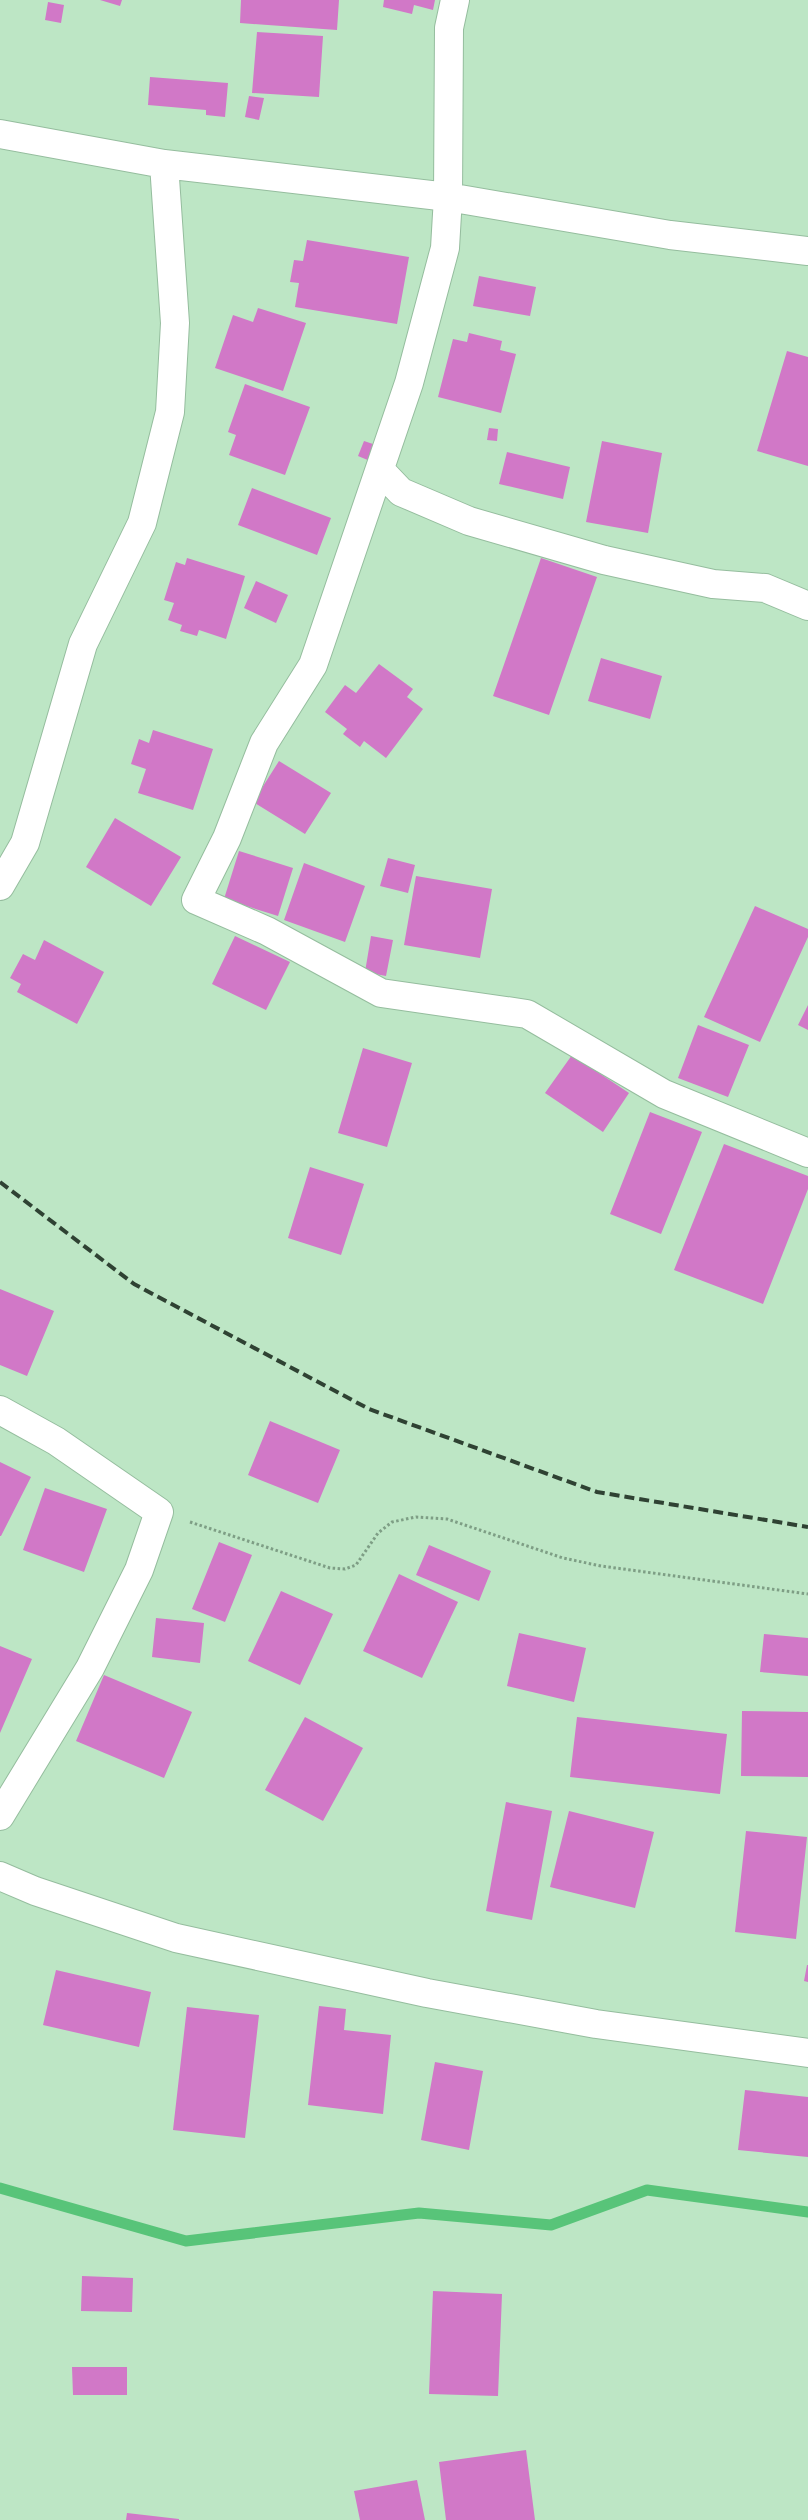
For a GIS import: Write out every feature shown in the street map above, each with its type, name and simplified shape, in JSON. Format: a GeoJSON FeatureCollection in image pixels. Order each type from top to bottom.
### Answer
{"type":"FeatureCollection","features":[{"type":"Feature","properties":{"kind":"street"},"geometry":{"type":"LineString","coordinates":[[455,0],[449,28],[448,197],[445,248],[410,383],[313,665],[264,743],[227,838],[196,900],[267,931],[381,993],[527,1014],[664,1094],[808,1153]]}},
{"type":"Feature","properties":{"kind":"street"},"geometry":{"type":"LineString","coordinates":[[0,134],[164,164],[448,197],[670,234],[808,251]]}},
{"type":"Feature","properties":{"kind":"street"},"geometry":{"type":"LineString","coordinates":[[0,886],[25,843],[83,644],[142,523],[170,412],[175,323],[164,164]]}},
{"type":"Feature","properties":{"kind":"street"},"geometry":{"type":"LineString","coordinates":[[381,471],[401,492],[469,521],[631,566],[713,584],[765,588],[808,606]]}},
{"type":"Feature","properties":{"kind":"street"},"geometry":{"type":"LineString","coordinates":[[0,1410],[56,1441],[159,1512],[139,1570],[90,1668],[0,1816]]}},
{"type":"Feature","properties":{"kind":"street"},"geometry":{"type":"LineString","coordinates":[[0,1876],[35,1891],[176,1938],[427,1993],[596,2024],[808,2053]]}},
{"type":"Feature","properties":{"kind":"path"},"geometry":{"type":"LineString","coordinates":[[159,1512],[330,1568],[345,1569],[356,1565],[378,1533],[392,1522],[416,1517],[447,1519],[564,1558],[600,1566],[808,1594]]}},
{"type":"Feature","properties":{"kind":"building"},"geometry":{"type":"Polygon","coordinates":[[[100,0],[122,0],[120,6],[100,0]]]}},
{"type":"Feature","properties":{"kind":"building"},"geometry":{"type":"Polygon","coordinates":[[[241,0],[339,0],[337,30],[240,23],[241,0]]]}},
{"type":"Feature","properties":{"kind":"building"},"geometry":{"type":"Polygon","coordinates":[[[384,0],[435,0],[433,10],[414,5],[412,14],[383,7],[384,0]]]}},
{"type":"Feature","properties":{"kind":"building"},"geometry":{"type":"Polygon","coordinates":[[[48,2],[64,5],[61,23],[45,20],[48,2]]]}},
{"type":"Feature","properties":{"kind":"building"},"geometry":{"type":"Polygon","coordinates":[[[257,32],[323,36],[319,97],[252,93],[257,32]]]}},
{"type":"Feature","properties":{"kind":"building"},"geometry":{"type":"Polygon","coordinates":[[[150,77],[228,83],[225,117],[206,115],[206,110],[148,105],[150,77]]]}},
{"type":"Feature","properties":{"kind":"building"},"geometry":{"type":"Polygon","coordinates":[[[249,96],[264,98],[259,120],[245,117],[249,96]]]}},
{"type":"Feature","properties":{"kind":"building"},"geometry":{"type":"Polygon","coordinates":[[[307,240],[409,257],[397,324],[295,307],[299,283],[290,282],[294,260],[303,261],[307,240]]]}},
{"type":"Feature","properties":{"kind":"building"},"geometry":{"type":"Polygon","coordinates":[[[479,276],[536,287],[530,316],[473,306],[479,276]]]}},
{"type":"Feature","properties":{"kind":"building"},"geometry":{"type":"Polygon","coordinates":[[[258,308],[306,323],[283,391],[215,368],[233,315],[253,322],[258,308]]]}},
{"type":"Feature","properties":{"kind":"building"},"geometry":{"type":"Polygon","coordinates":[[[469,333],[502,341],[500,350],[516,354],[501,413],[438,397],[453,339],[467,342],[469,333]]]}},
{"type":"Feature","properties":{"kind":"building"},"geometry":{"type":"Polygon","coordinates":[[[787,351],[808,357],[808,466],[757,451],[787,351]]]}},
{"type":"Feature","properties":{"kind":"building"},"geometry":{"type":"Polygon","coordinates":[[[245,384],[310,407],[285,475],[229,455],[236,435],[228,432],[245,384]]]}},
{"type":"Feature","properties":{"kind":"building"},"geometry":{"type":"Polygon","coordinates":[[[489,428],[498,429],[497,441],[487,440],[489,428]]]}},
{"type":"Feature","properties":{"kind":"building"},"geometry":{"type":"Polygon","coordinates":[[[364,441],[376,445],[370,461],[358,456],[364,441]]]}},
{"type":"Feature","properties":{"kind":"building"},"geometry":{"type":"Polygon","coordinates":[[[602,441],[662,453],[648,533],[586,522],[602,441]]]}},
{"type":"Feature","properties":{"kind":"building"},"geometry":{"type":"Polygon","coordinates":[[[507,452],[570,467],[563,499],[499,484],[507,452]]]}},
{"type":"Feature","properties":{"kind":"building"},"geometry":{"type":"Polygon","coordinates":[[[252,488],[331,518],[317,555],[238,525],[252,488]]]}},
{"type":"Feature","properties":{"kind":"building"},"geometry":{"type":"Polygon","coordinates":[[[187,558],[245,576],[226,639],[199,630],[197,636],[180,631],[182,625],[168,620],[174,603],[164,600],[176,562],[185,565],[187,558]]]}},
{"type":"Feature","properties":{"kind":"building"},"geometry":{"type":"Polygon","coordinates":[[[541,558],[597,577],[549,715],[493,696],[541,558]]]}},
{"type":"Feature","properties":{"kind":"building"},"geometry":{"type":"Polygon","coordinates":[[[256,581],[288,595],[276,623],[244,608],[256,581]]]}},
{"type":"Feature","properties":{"kind":"building"},"geometry":{"type":"Polygon","coordinates":[[[601,658],[662,676],[650,719],[588,701],[601,658]]]}},
{"type":"Feature","properties":{"kind":"building"},"geometry":{"type":"Polygon","coordinates":[[[379,664],[413,689],[407,697],[423,709],[386,758],[364,741],[360,747],[343,734],[347,729],[325,712],[345,685],[356,693],[379,664]]]}},
{"type":"Feature","properties":{"kind":"building"},"geometry":{"type":"Polygon","coordinates":[[[153,730],[213,749],[193,810],[138,793],[146,769],[131,764],[139,739],[149,743],[153,730]]]}},
{"type":"Feature","properties":{"kind":"building"},"geometry":{"type":"Polygon","coordinates":[[[279,761],[331,793],[305,834],[253,802],[279,761]]]}},
{"type":"Feature","properties":{"kind":"building"},"geometry":{"type":"Polygon","coordinates":[[[115,818],[181,857],[151,906],[86,867],[115,818]]]}},
{"type":"Feature","properties":{"kind":"building"},"geometry":{"type":"Polygon","coordinates":[[[239,851],[293,868],[278,916],[224,899],[239,851]]]}},
{"type":"Feature","properties":{"kind":"building"},"geometry":{"type":"Polygon","coordinates":[[[388,858],[415,865],[408,893],[380,886],[388,858]]]}},
{"type":"Feature","properties":{"kind":"building"},"geometry":{"type":"Polygon","coordinates":[[[304,863],[365,886],[345,942],[284,920],[304,863]]]}},
{"type":"Feature","properties":{"kind":"building"},"geometry":{"type":"Polygon","coordinates":[[[416,876],[492,889],[480,958],[404,945],[416,876]]]}},
{"type":"Feature","properties":{"kind":"building"},"geometry":{"type":"Polygon","coordinates":[[[755,906],[808,929],[808,937],[760,1042],[704,1017],[755,906]]]}},
{"type":"Feature","properties":{"kind":"building"},"geometry":{"type":"Polygon","coordinates":[[[235,936],[290,962],[266,1010],[212,984],[235,936]]]}},
{"type":"Feature","properties":{"kind":"building"},"geometry":{"type":"Polygon","coordinates":[[[371,936],[393,940],[386,976],[365,972],[371,936]]]}},
{"type":"Feature","properties":{"kind":"building"},"geometry":{"type":"Polygon","coordinates":[[[44,940],[104,972],[77,1024],[17,992],[21,984],[10,978],[23,954],[35,960],[44,940]]]}},
{"type":"Feature","properties":{"kind":"building"},"geometry":{"type":"Polygon","coordinates":[[[808,1005],[808,1030],[798,1025],[808,1005]]]}},
{"type":"Feature","properties":{"kind":"building"},"geometry":{"type":"Polygon","coordinates":[[[698,1025],[749,1045],[728,1097],[678,1078],[698,1025]]]}},
{"type":"Feature","properties":{"kind":"building"},"geometry":{"type":"Polygon","coordinates":[[[363,1048],[412,1063],[387,1147],[338,1133],[363,1048]]]}},
{"type":"Feature","properties":{"kind":"building"},"geometry":{"type":"Polygon","coordinates":[[[572,1055],[629,1093],[603,1132],[545,1093],[572,1055]]]}},
{"type":"Feature","properties":{"kind":"building"},"geometry":{"type":"Polygon","coordinates":[[[650,1112],[702,1132],[661,1234],[610,1214],[650,1112]]]}},
{"type":"Feature","properties":{"kind":"building"},"geometry":{"type":"Polygon","coordinates":[[[724,1144],[808,1176],[808,1189],[763,1304],[674,1270],[724,1144]]]}},
{"type":"Feature","properties":{"kind":"building"},"geometry":{"type":"Polygon","coordinates":[[[310,1167],[364,1184],[341,1255],[288,1238],[310,1167]]]}},
{"type":"Feature","properties":{"kind":"building"},"geometry":{"type":"Polygon","coordinates":[[[0,1289],[54,1311],[27,1376],[0,1365],[0,1289]]]}},
{"type":"Feature","properties":{"kind":"building"},"geometry":{"type":"Polygon","coordinates":[[[270,1421],[340,1450],[318,1503],[248,1475],[270,1421]]]}},
{"type":"Feature","properties":{"kind":"building"},"geometry":{"type":"Polygon","coordinates":[[[0,1462],[31,1477],[1,1536],[0,1536],[0,1462]]]}},
{"type":"Feature","properties":{"kind":"building"},"geometry":{"type":"Polygon","coordinates":[[[45,1488],[107,1509],[84,1572],[23,1550],[45,1488]]]}},
{"type":"Feature","properties":{"kind":"building"},"geometry":{"type":"Polygon","coordinates":[[[219,1542],[252,1555],[225,1622],[192,1609],[219,1542]]]}},
{"type":"Feature","properties":{"kind":"building"},"geometry":{"type":"Polygon","coordinates":[[[429,1545],[491,1571],[479,1601],[416,1575],[429,1545]]]}},
{"type":"Feature","properties":{"kind":"building"},"geometry":{"type":"Polygon","coordinates":[[[399,1574],[458,1602],[422,1678],[363,1651],[399,1574]]]}},
{"type":"Feature","properties":{"kind":"building"},"geometry":{"type":"Polygon","coordinates":[[[281,1591],[333,1614],[300,1685],[248,1661],[281,1591]]]}},
{"type":"Feature","properties":{"kind":"building"},"geometry":{"type":"Polygon","coordinates":[[[156,1618],[204,1623],[200,1663],[152,1657],[156,1618]]]}},
{"type":"Feature","properties":{"kind":"building"},"geometry":{"type":"Polygon","coordinates":[[[519,1633],[586,1648],[574,1702],[507,1686],[519,1633]]]}},
{"type":"Feature","properties":{"kind":"building"},"geometry":{"type":"Polygon","coordinates":[[[764,1634],[808,1638],[808,1676],[760,1672],[764,1634]]]}},
{"type":"Feature","properties":{"kind":"building"},"geometry":{"type":"Polygon","coordinates":[[[0,1646],[32,1659],[0,1733],[0,1646]]]}},
{"type":"Feature","properties":{"kind":"building"},"geometry":{"type":"Polygon","coordinates":[[[104,1675],[192,1712],[164,1778],[76,1741],[104,1675]]]}},
{"type":"Feature","properties":{"kind":"building"},"geometry":{"type":"Polygon","coordinates":[[[742,1711],[808,1712],[808,1777],[741,1776],[742,1711]]]}},
{"type":"Feature","properties":{"kind":"building"},"geometry":{"type":"Polygon","coordinates":[[[305,1717],[363,1748],[323,1821],[265,1790],[305,1717]]]}},
{"type":"Feature","properties":{"kind":"building"},"geometry":{"type":"Polygon","coordinates":[[[577,1717],[727,1734],[720,1794],[570,1777],[577,1717]]]}},
{"type":"Feature","properties":{"kind":"building"},"geometry":{"type":"Polygon","coordinates":[[[506,1802],[552,1811],[532,1920],[486,1911],[506,1802]]]}},
{"type":"Feature","properties":{"kind":"building"},"geometry":{"type":"Polygon","coordinates":[[[569,1811],[654,1832],[635,1908],[550,1887],[569,1811]]]}},
{"type":"Feature","properties":{"kind":"building"},"geometry":{"type":"Polygon","coordinates":[[[746,1831],[807,1837],[796,1939],[735,1932],[746,1831]]]}},
{"type":"Feature","properties":{"kind":"building"},"geometry":{"type":"Polygon","coordinates":[[[808,1965],[808,1982],[804,1981],[808,1965]]]}},
{"type":"Feature","properties":{"kind":"building"},"geometry":{"type":"Polygon","coordinates":[[[56,1970],[151,1992],[139,2047],[43,2025],[56,1970]]]}},
{"type":"Feature","properties":{"kind":"building"},"geometry":{"type":"Polygon","coordinates":[[[319,2006],[346,2009],[344,2030],[391,2035],[383,2114],[308,2105],[319,2006]]]}},
{"type":"Feature","properties":{"kind":"building"},"geometry":{"type":"Polygon","coordinates":[[[187,2007],[259,2015],[245,2138],[173,2130],[187,2007]]]}},
{"type":"Feature","properties":{"kind":"building"},"geometry":{"type":"Polygon","coordinates":[[[435,2062],[483,2071],[469,2150],[421,2140],[435,2062]]]}},
{"type":"Feature","properties":{"kind":"building"},"geometry":{"type":"Polygon","coordinates":[[[745,2090],[808,2097],[808,2157],[738,2150],[745,2090]]]}},
{"type":"Feature","properties":{"kind":"building"},"geometry":{"type":"Polygon","coordinates":[[[82,2276],[133,2278],[132,2312],[81,2311],[82,2276]]]}},
{"type":"Feature","properties":{"kind":"building"},"geometry":{"type":"Polygon","coordinates":[[[433,2291],[502,2294],[498,2396],[429,2394],[433,2291]]]}},
{"type":"Feature","properties":{"kind":"building"},"geometry":{"type":"Polygon","coordinates":[[[72,2367],[127,2367],[127,2395],[73,2395],[72,2367]]]}},
{"type":"Feature","properties":{"kind":"building"},"geometry":{"type":"Polygon","coordinates":[[[526,2450],[535,2520],[446,2520],[439,2462],[526,2450]]]}},
{"type":"Feature","properties":{"kind":"building"},"geometry":{"type":"Polygon","coordinates":[[[417,2480],[425,2520],[360,2520],[354,2491],[417,2480]]]}},
{"type":"Feature","properties":{"kind":"building"},"geometry":{"type":"Polygon","coordinates":[[[127,2513],[179,2519],[179,2520],[126,2520],[127,2513]]]}},
{"type":"Feature","properties":{"kind":"waterway"},"geometry":{"type":"LineString","coordinates":[[0,2188],[186,2241],[419,2213],[551,2225],[647,2190],[808,2212]]}},
{"type":"Feature","properties":{"kind":"railway"},"geometry":{"type":"LineString","coordinates":[[0,1182],[134,1284],[369,1409],[597,1492],[808,1527]]}}]}
